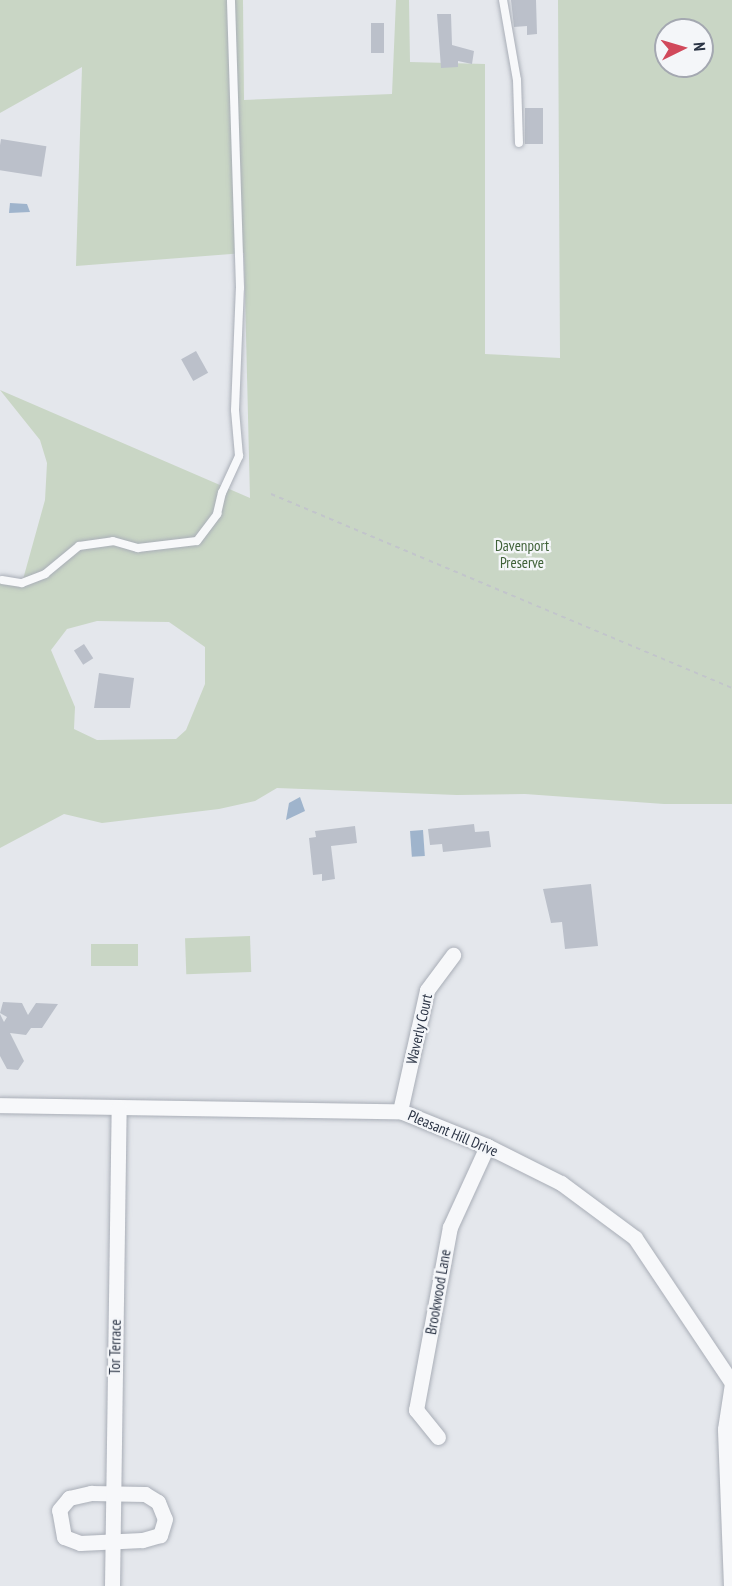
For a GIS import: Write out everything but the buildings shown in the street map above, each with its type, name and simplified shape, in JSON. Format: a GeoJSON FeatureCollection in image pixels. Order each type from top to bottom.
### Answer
{"type":"FeatureCollection","features":[{"type":"Feature","properties":{"kind":"street","name":"Waverly Court"},"geometry":{"type":"LineString","coordinates":[[400,1111],[427,990],[453,955]]}},
{"type":"Feature","properties":{"kind":"street","name":"Pleasant Hill Drive"},"geometry":{"type":"LineString","coordinates":[[0,1105],[400,1111],[487,1146],[561,1183],[635,1238],[732,1383]]}},
{"type":"Feature","properties":{"kind":"street","name":"Tor Terrace"},"geometry":{"type":"LineString","coordinates":[[112,1586],[119,1108]]}},
{"type":"Feature","properties":{"kind":"street","name":"Brookwood Lane"},"geometry":{"type":"LineString","coordinates":[[438,1437],[416,1410],[450,1227],[487,1146]]}},
{"type":"Feature","properties":{"kind":"street"},"geometry":{"type":"LineString","coordinates":[[731,1586],[725,1429],[732,1383]]}},
{"type":"Feature","properties":{"kind":"street"},"geometry":{"type":"LineString","coordinates":[[113,1493],[145,1494],[158,1502],[165,1519],[160,1534],[112,1542],[80,1543],[64,1537],[59,1510],[69,1498],[113,1493]]}},
{"type":"Feature","properties":{"kind":"lane"},"geometry":{"type":"LineString","coordinates":[[2,580],[22,583],[45,574],[79,546],[114,541],[138,548],[197,542],[218,514],[239,456],[235,410],[240,288],[231,0]]}},
{"type":"Feature","properties":{"kind":"lane"},"geometry":{"type":"LineString","coordinates":[[503,0],[517,80],[519,143]]}},
{"type":"Feature","properties":{"kind":"path"},"geometry":{"type":"LineString","coordinates":[[271,494],[732,688]]}},
{"type":"Feature","properties":{"kind":"green space","name":"Davenport Preserve"},"geometry":{"type":"Polygon","coordinates":[[[0,0],[243,0],[244,100],[392,94],[396,0],[409,0],[410,62],[485,64],[485,354],[560,358],[558,0],[732,0],[732,804],[664,804],[525,794],[457,795],[277,788],[255,801],[219,809],[102,823],[64,814],[0,848],[0,581],[22,583],[45,500],[47,463],[40,440],[0,390],[250,498],[244,253],[76,266],[82,67],[0,113],[0,0]],[[97,621],[67,629],[51,650],[75,707],[74,729],[97,740],[176,739],[186,730],[205,684],[205,647],[169,622],[97,621]]]}},
{"type":"Feature","properties":{"kind":"green space"},"geometry":{"type":"Polygon","coordinates":[[[250,936],[251,972],[186,974],[185,938],[250,936]]]}},
{"type":"Feature","properties":{"kind":"green space"},"geometry":{"type":"Polygon","coordinates":[[[91,944],[138,944],[138,966],[91,966],[91,944]]]}},
{"type":"Feature","properties":{"kind":"water"},"geometry":{"type":"Polygon","coordinates":[[[10,203],[27,204],[30,212],[9,213],[10,203]]]}},
{"type":"Feature","properties":{"kind":"water"},"geometry":{"type":"Polygon","coordinates":[[[300,797],[305,811],[286,820],[289,803],[300,797]]]}},
{"type":"Feature","properties":{"kind":"water"},"geometry":{"type":"Polygon","coordinates":[[[423,830],[425,856],[412,857],[410,831],[423,830]]]}}]}
